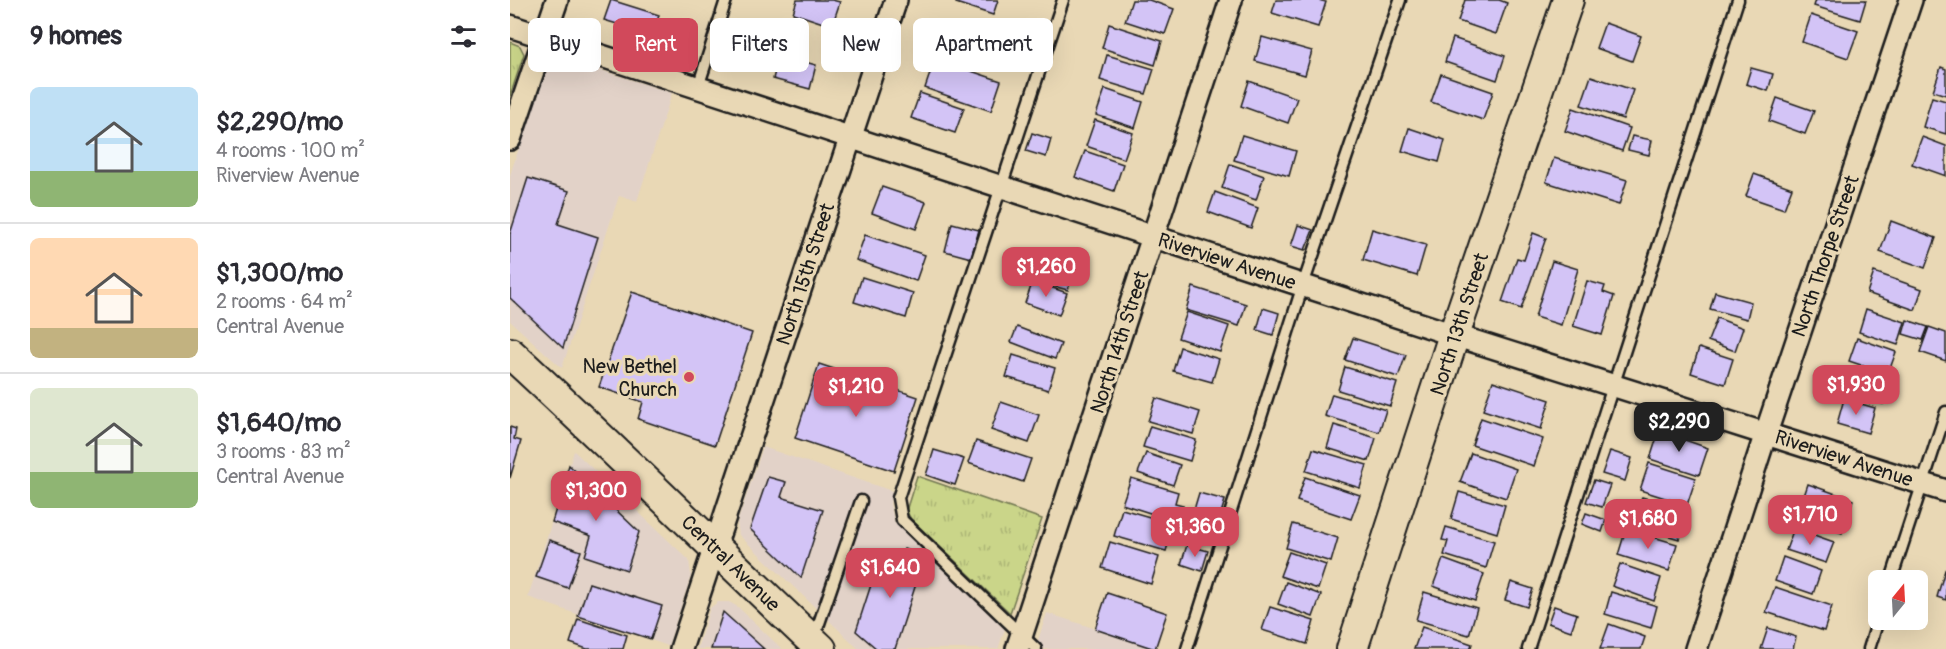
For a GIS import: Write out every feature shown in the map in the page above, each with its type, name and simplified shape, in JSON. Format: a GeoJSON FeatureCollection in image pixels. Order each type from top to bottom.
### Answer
{"type":"FeatureCollection","features":[{"type":"Feature","properties":{"kind":"street"},"geometry":{"type":"LineString","coordinates":[[551,18],[557,0]]}},
{"type":"Feature","properties":{"kind":"street","name":"North 15th Street"},"geometry":{"type":"LineString","coordinates":[[681,649],[896,0]]}},
{"type":"Feature","properties":{"kind":"street","name":"North 14th Street"},"geometry":{"type":"LineString","coordinates":[[1025,645],[1231,0]]}},
{"type":"Feature","properties":{"kind":"street","name":"North 13th Street"},"geometry":{"type":"LineString","coordinates":[[1352,649],[1454,335],[1568,0]]}},
{"type":"Feature","properties":{"kind":"street","name":"North Thorpe Street"},"geometry":{"type":"LineString","coordinates":[[1696,649],[1911,0]]}},
{"type":"Feature","properties":{"kind":"street","name":"Riverview Avenue"},"geometry":{"type":"LineString","coordinates":[[510,26],[528,32]]}},
{"type":"Feature","properties":{"kind":"street","name":"Riverview Avenue"},"geometry":{"type":"LineString","coordinates":[[601,55],[1154,238],[1946,491]]}},
{"type":"Feature","properties":{"kind":"street"},"geometry":{"type":"LineString","coordinates":[[510,139],[533,72]]}},
{"type":"Feature","properties":{"kind":"street","name":"Central Avenue"},"geometry":{"type":"LineString","coordinates":[[510,353],[581,418],[817,645]]}},
{"type":"Feature","properties":{"kind":"lane"},"geometry":{"type":"LineString","coordinates":[[698,87],[726,0]]}},
{"type":"Feature","properties":{"kind":"lane"},"geometry":{"type":"LineString","coordinates":[[1025,645],[902,520],[898,498],[1063,0]]}},
{"type":"Feature","properties":{"kind":"lane"},"geometry":{"type":"LineString","coordinates":[[1187,649],[1304,285],[1400,0]]}},
{"type":"Feature","properties":{"kind":"lane"},"geometry":{"type":"LineString","coordinates":[[1528,649],[1738,0]]}},
{"type":"Feature","properties":{"kind":"lane"},"geometry":{"type":"LineString","coordinates":[[1894,570],[1946,412]]}},
{"type":"Feature","properties":{"kind":"lane"},"geometry":{"type":"LineString","coordinates":[[817,645],[861,501]]}},
{"type":"Feature","properties":{"kind":"lane"},"geometry":{"type":"LineString","coordinates":[[1869,649],[1875,630]]}},
{"type":"Feature","properties":{"kind":"shaded area"},"geometry":{"type":"Polygon","coordinates":[[[601,70],[672,93],[637,201],[619,196],[562,368],[510,321],[510,175],[544,72],[601,72],[601,70]]]}},
{"type":"Feature","properties":{"kind":"shaded area"},"geometry":{"type":"Polygon","coordinates":[[[763,447],[892,491],[890,504],[895,523],[1005,629],[998,649],[859,649],[739,535],[737,523],[763,447]]]}},
{"type":"Feature","properties":{"kind":"shaded area"},"geometry":{"type":"Polygon","coordinates":[[[574,451],[689,560],[691,576],[668,646],[528,597],[574,451]]]}},
{"type":"Feature","properties":{"kind":"shaded area"},"geometry":{"type":"Polygon","coordinates":[[[718,602],[729,602],[738,607],[782,649],[697,649],[710,608],[718,602]]]}},
{"type":"Feature","properties":{"kind":"shaded area"},"geometry":{"type":"Polygon","coordinates":[[[1047,613],[1158,649],[1035,649],[1047,613]]]}},
{"type":"Feature","properties":{"kind":"green space"},"geometry":{"type":"Polygon","coordinates":[[[510,42],[520,46],[524,54],[510,96],[510,42]]]}},
{"type":"Feature","properties":{"kind":"green space"},"geometry":{"type":"Polygon","coordinates":[[[917,476],[1042,519],[1010,613],[911,519],[906,511],[917,476]]]}},
{"type":"Feature","properties":{"kind":"building"},"geometry":{"type":"Polygon","coordinates":[[[611,0],[659,15],[658,18],[613,18],[613,23],[604,20],[611,0]]]}},
{"type":"Feature","properties":{"kind":"building"},"geometry":{"type":"Polygon","coordinates":[[[797,0],[840,2],[835,18],[821,18],[821,22],[793,13],[797,0]]]}},
{"type":"Feature","properties":{"kind":"building"},"geometry":{"type":"Polygon","coordinates":[[[957,0],[998,0],[993,15],[956,3],[957,0]]]}},
{"type":"Feature","properties":{"kind":"building"},"geometry":{"type":"Polygon","coordinates":[[[1132,0],[1149,0],[1174,9],[1165,34],[1125,21],[1132,0]]]}},
{"type":"Feature","properties":{"kind":"building"},"geometry":{"type":"Polygon","coordinates":[[[1276,0],[1326,2],[1318,27],[1272,13],[1276,0]]]}},
{"type":"Feature","properties":{"kind":"building"},"geometry":{"type":"Polygon","coordinates":[[[1465,0],[1499,0],[1507,3],[1496,34],[1458,21],[1465,0]]]}},
{"type":"Feature","properties":{"kind":"building"},"geometry":{"type":"Polygon","coordinates":[[[1816,0],[1866,0],[1860,20],[1814,6],[1816,0]]]}},
{"type":"Feature","properties":{"kind":"building"},"geometry":{"type":"Polygon","coordinates":[[[1811,15],[1858,31],[1848,58],[1802,42],[1811,15]]]}},
{"type":"Feature","properties":{"kind":"building"},"geometry":{"type":"Polygon","coordinates":[[[1605,23],[1641,36],[1632,61],[1596,48],[1605,23]]]}},
{"type":"Feature","properties":{"kind":"building"},"geometry":{"type":"Polygon","coordinates":[[[1109,24],[1162,41],[1155,65],[1102,48],[1109,24]]]}},
{"type":"Feature","properties":{"kind":"building"},"geometry":{"type":"Polygon","coordinates":[[[1262,37],[1312,51],[1305,75],[1255,61],[1262,37]]]}},
{"type":"Feature","properties":{"kind":"building"},"geometry":{"type":"Polygon","coordinates":[[[1453,38],[1505,56],[1497,80],[1445,62],[1453,38]]]}},
{"type":"Feature","properties":{"kind":"building"},"geometry":{"type":"Polygon","coordinates":[[[1107,55],[1154,69],[1146,94],[1100,80],[1107,55]]]}},
{"type":"Feature","properties":{"kind":"building"},"geometry":{"type":"Polygon","coordinates":[[[809,63],[816,65],[810,89],[773,79],[775,72],[809,72],[809,63]]]}},
{"type":"Feature","properties":{"kind":"building"},"geometry":{"type":"Polygon","coordinates":[[[1941,67],[1946,69],[1946,95],[1933,91],[1941,67]]]}},
{"type":"Feature","properties":{"kind":"building"},"geometry":{"type":"Polygon","coordinates":[[[1751,68],[1773,74],[1768,91],[1746,84],[1751,68]]]}},
{"type":"Feature","properties":{"kind":"building"},"geometry":{"type":"Polygon","coordinates":[[[931,72],[974,72],[1001,81],[991,111],[925,88],[931,72]]]}},
{"type":"Feature","properties":{"kind":"building"},"geometry":{"type":"Polygon","coordinates":[[[1441,74],[1493,92],[1483,120],[1431,102],[1441,74]]]}},
{"type":"Feature","properties":{"kind":"building"},"geometry":{"type":"Polygon","coordinates":[[[1591,76],[1633,90],[1623,119],[1581,105],[1591,76]]]}},
{"type":"Feature","properties":{"kind":"building"},"geometry":{"type":"Polygon","coordinates":[[[1249,81],[1297,98],[1288,123],[1241,106],[1249,81]]]}},
{"type":"Feature","properties":{"kind":"building"},"geometry":{"type":"Polygon","coordinates":[[[1105,89],[1143,102],[1135,128],[1096,115],[1105,89]]]}},
{"type":"Feature","properties":{"kind":"building"},"geometry":{"type":"Polygon","coordinates":[[[920,93],[964,108],[955,133],[911,118],[920,93]]]}},
{"type":"Feature","properties":{"kind":"building"},"geometry":{"type":"Polygon","coordinates":[[[1932,97],[1946,101],[1946,134],[1923,127],[1932,97]]]}},
{"type":"Feature","properties":{"kind":"building"},"geometry":{"type":"Polygon","coordinates":[[[1777,98],[1814,111],[1805,134],[1769,121],[1777,98]]]}},
{"type":"Feature","properties":{"kind":"building"},"geometry":{"type":"Polygon","coordinates":[[[1573,108],[1630,128],[1622,151],[1565,131],[1573,108]]]}},
{"type":"Feature","properties":{"kind":"building"},"geometry":{"type":"Polygon","coordinates":[[[1095,120],[1133,133],[1124,159],[1086,146],[1095,120]]]}},
{"type":"Feature","properties":{"kind":"building"},"geometry":{"type":"Polygon","coordinates":[[[1409,128],[1445,140],[1439,162],[1402,151],[1409,128]]]}},
{"type":"Feature","properties":{"kind":"building"},"geometry":{"type":"Polygon","coordinates":[[[1032,133],[1051,139],[1046,157],[1026,151],[1032,133]]]}},
{"type":"Feature","properties":{"kind":"building"},"geometry":{"type":"Polygon","coordinates":[[[1242,135],[1296,151],[1289,176],[1234,160],[1242,135]]]}},
{"type":"Feature","properties":{"kind":"building"},"geometry":{"type":"Polygon","coordinates":[[[1632,136],[1652,140],[1649,155],[1628,150],[1632,136]]]}},
{"type":"Feature","properties":{"kind":"building"},"geometry":{"type":"Polygon","coordinates":[[[1922,137],[1946,146],[1946,176],[1912,164],[1922,137]]]}},
{"type":"Feature","properties":{"kind":"building"},"geometry":{"type":"Polygon","coordinates":[[[1085,151],[1123,164],[1114,191],[1075,177],[1085,151]]]}},
{"type":"Feature","properties":{"kind":"building"},"geometry":{"type":"Polygon","coordinates":[[[1554,158],[1627,180],[1619,205],[1546,182],[1554,158]]]}},
{"type":"Feature","properties":{"kind":"building"},"geometry":{"type":"Polygon","coordinates":[[[1230,164],[1264,176],[1256,200],[1222,188],[1230,164]]]}},
{"type":"Feature","properties":{"kind":"building"},"geometry":{"type":"Polygon","coordinates":[[[1754,174],[1792,188],[1784,209],[1746,196],[1754,174]]]}},
{"type":"Feature","properties":{"kind":"building"},"geometry":{"type":"Polygon","coordinates":[[[528,178],[569,191],[558,224],[598,237],[563,348],[510,298],[510,234],[528,178]]]}},
{"type":"Feature","properties":{"kind":"building"},"geometry":{"type":"Polygon","coordinates":[[[882,187],[926,202],[916,229],[872,213],[882,187]]]}},
{"type":"Feature","properties":{"kind":"building"},"geometry":{"type":"Polygon","coordinates":[[[1215,192],[1258,208],[1251,228],[1208,212],[1215,192]]]}},
{"type":"Feature","properties":{"kind":"building"},"geometry":{"type":"Polygon","coordinates":[[[1891,221],[1936,238],[1925,268],[1880,252],[1891,221]]]}},
{"type":"Feature","properties":{"kind":"building"},"geometry":{"type":"Polygon","coordinates":[[[952,223],[979,230],[971,258],[945,251],[952,223]]]}},
{"type":"Feature","properties":{"kind":"building"},"geometry":{"type":"Polygon","coordinates":[[[1298,225],[1313,230],[1305,250],[1291,246],[1298,225]]]}},
{"type":"Feature","properties":{"kind":"building"},"geometry":{"type":"Polygon","coordinates":[[[1372,229],[1426,245],[1417,276],[1363,260],[1372,229]]]}},
{"type":"Feature","properties":{"kind":"building"},"geometry":{"type":"Polygon","coordinates":[[[1533,233],[1546,238],[1521,309],[1502,302],[1517,258],[1524,260],[1533,233]]]}},
{"type":"Feature","properties":{"kind":"building"},"geometry":{"type":"Polygon","coordinates":[[[865,235],[925,255],[916,281],[856,260],[865,235]]]}},
{"type":"Feature","properties":{"kind":"building"},"geometry":{"type":"Polygon","coordinates":[[[1032,255],[1074,267],[1068,290],[1034,281],[1037,270],[1029,267],[1032,255]]]}},
{"type":"Feature","properties":{"kind":"building"},"geometry":{"type":"Polygon","coordinates":[[[1552,261],[1578,269],[1561,325],[1535,317],[1552,261]]]}},
{"type":"Feature","properties":{"kind":"building"},"geometry":{"type":"Polygon","coordinates":[[[1874,272],[1922,289],[1915,310],[1867,293],[1874,272]]]}},
{"type":"Feature","properties":{"kind":"building"},"geometry":{"type":"Polygon","coordinates":[[[862,277],[913,293],[906,318],[854,302],[862,277]]]}},
{"type":"Feature","properties":{"kind":"building"},"geometry":{"type":"Polygon","coordinates":[[[1033,281],[1067,293],[1059,315],[1025,303],[1033,281]]]}},
{"type":"Feature","properties":{"kind":"building"},"geometry":{"type":"Polygon","coordinates":[[[1587,281],[1605,286],[1603,292],[1614,296],[1602,335],[1573,326],[1587,281]]]}},
{"type":"Feature","properties":{"kind":"building"},"geometry":{"type":"Polygon","coordinates":[[[1193,287],[1246,304],[1239,326],[1186,310],[1193,287]]]}},
{"type":"Feature","properties":{"kind":"building"},"geometry":{"type":"Polygon","coordinates":[[[632,292],[752,333],[715,445],[638,419],[643,402],[599,387],[632,292]]]}},
{"type":"Feature","properties":{"kind":"building"},"geometry":{"type":"Polygon","coordinates":[[[1715,292],[1751,302],[1747,319],[1710,309],[1715,292]]]}},
{"type":"Feature","properties":{"kind":"building"},"geometry":{"type":"Polygon","coordinates":[[[1263,308],[1279,313],[1273,335],[1257,330],[1263,308]]]}},
{"type":"Feature","properties":{"kind":"building"},"geometry":{"type":"Polygon","coordinates":[[[1866,309],[1905,322],[1898,345],[1859,332],[1866,309]]]}},
{"type":"Feature","properties":{"kind":"building"},"geometry":{"type":"Polygon","coordinates":[[[1187,312],[1229,326],[1220,352],[1178,338],[1187,312]]]}},
{"type":"Feature","properties":{"kind":"building"},"geometry":{"type":"Polygon","coordinates":[[[1717,318],[1743,328],[1735,351],[1708,341],[1717,318]]]}},
{"type":"Feature","properties":{"kind":"building"},"geometry":{"type":"Polygon","coordinates":[[[1907,320],[1928,327],[1923,340],[1903,334],[1907,320]]]}},
{"type":"Feature","properties":{"kind":"building"},"geometry":{"type":"Polygon","coordinates":[[[1017,327],[1061,344],[1055,359],[1011,342],[1017,327]]]}},
{"type":"Feature","properties":{"kind":"building"},"geometry":{"type":"Polygon","coordinates":[[[1929,327],[1946,333],[1946,361],[1920,352],[1929,327]]]}},
{"type":"Feature","properties":{"kind":"building"},"geometry":{"type":"Polygon","coordinates":[[[1353,338],[1406,355],[1398,377],[1345,360],[1353,338]]]}},
{"type":"Feature","properties":{"kind":"building"},"geometry":{"type":"Polygon","coordinates":[[[1857,338],[1896,352],[1888,374],[1849,361],[1857,338]]]}},
{"type":"Feature","properties":{"kind":"building"},"geometry":{"type":"Polygon","coordinates":[[[1180,347],[1219,359],[1212,382],[1173,371],[1180,347]]]}},
{"type":"Feature","properties":{"kind":"building"},"geometry":{"type":"Polygon","coordinates":[[[1699,348],[1733,359],[1725,384],[1691,373],[1699,348]]]}},
{"type":"Feature","properties":{"kind":"building"},"geometry":{"type":"Polygon","coordinates":[[[1013,355],[1055,368],[1048,390],[1006,377],[1013,355]]]}},
{"type":"Feature","properties":{"kind":"building"},"geometry":{"type":"Polygon","coordinates":[[[819,364],[918,397],[894,471],[795,438],[819,364]]]}},
{"type":"Feature","properties":{"kind":"building"},"geometry":{"type":"Polygon","coordinates":[[[1345,367],[1397,383],[1390,406],[1338,390],[1345,367]]]}},
{"type":"Feature","properties":{"kind":"building"},"geometry":{"type":"Polygon","coordinates":[[[1851,368],[1890,380],[1883,404],[1844,392],[1851,368]]]}},
{"type":"Feature","properties":{"kind":"building"},"geometry":{"type":"Polygon","coordinates":[[[1493,381],[1550,400],[1541,429],[1483,410],[1493,381]]]}},
{"type":"Feature","properties":{"kind":"building"},"geometry":{"type":"Polygon","coordinates":[[[1332,394],[1386,410],[1379,432],[1325,416],[1332,394]]]}},
{"type":"Feature","properties":{"kind":"building"},"geometry":{"type":"Polygon","coordinates":[[[1156,398],[1200,412],[1193,434],[1148,421],[1156,398]]]}},
{"type":"Feature","properties":{"kind":"building"},"geometry":{"type":"Polygon","coordinates":[[[1844,399],[1875,408],[1868,433],[1837,424],[1844,399]]]}},
{"type":"Feature","properties":{"kind":"building"},"geometry":{"type":"Polygon","coordinates":[[[1001,402],[1039,415],[1029,443],[991,430],[1001,402]]]}},
{"type":"Feature","properties":{"kind":"building"},"geometry":{"type":"Polygon","coordinates":[[[1481,418],[1543,439],[1534,466],[1472,445],[1481,418]]]}},
{"type":"Feature","properties":{"kind":"building"},"geometry":{"type":"Polygon","coordinates":[[[1334,425],[1376,438],[1369,461],[1327,448],[1334,425]]]}},
{"type":"Feature","properties":{"kind":"building"},"geometry":{"type":"Polygon","coordinates":[[[1150,426],[1196,440],[1190,461],[1143,447],[1150,426]]]}},
{"type":"Feature","properties":{"kind":"building"},"geometry":{"type":"Polygon","coordinates":[[[510,427],[516,429],[514,439],[521,441],[510,478],[510,427]]]}},
{"type":"Feature","properties":{"kind":"building"},"geometry":{"type":"Polygon","coordinates":[[[1659,431],[1708,448],[1699,475],[1650,459],[1659,431]]]}},
{"type":"Feature","properties":{"kind":"building"},"geometry":{"type":"Polygon","coordinates":[[[976,441],[1031,459],[1023,482],[968,463],[976,441]]]}},
{"type":"Feature","properties":{"kind":"building"},"geometry":{"type":"Polygon","coordinates":[[[1313,449],[1367,465],[1360,488],[1306,471],[1313,449]]]}},
{"type":"Feature","properties":{"kind":"building"},"geometry":{"type":"Polygon","coordinates":[[[934,450],[964,459],[955,485],[926,475],[934,450]]]}},
{"type":"Feature","properties":{"kind":"building"},"geometry":{"type":"Polygon","coordinates":[[[1610,451],[1632,458],[1625,481],[1602,474],[1610,451]]]}},
{"type":"Feature","properties":{"kind":"building"},"geometry":{"type":"Polygon","coordinates":[[[1146,453],[1180,465],[1173,485],[1138,473],[1146,453]]]}},
{"type":"Feature","properties":{"kind":"building"},"geometry":{"type":"Polygon","coordinates":[[[1471,453],[1516,469],[1506,498],[1460,482],[1471,453]]]}},
{"type":"Feature","properties":{"kind":"building"},"geometry":{"type":"Polygon","coordinates":[[[1649,463],[1696,478],[1687,505],[1640,490],[1649,463]]]}},
{"type":"Feature","properties":{"kind":"building"},"geometry":{"type":"Polygon","coordinates":[[[569,465],[639,532],[627,570],[585,556],[591,536],[552,522],[569,465]]]}},
{"type":"Feature","properties":{"kind":"building"},"geometry":{"type":"Polygon","coordinates":[[[768,477],[786,482],[781,497],[823,510],[801,578],[750,529],[768,477]]]}},
{"type":"Feature","properties":{"kind":"building"},"geometry":{"type":"Polygon","coordinates":[[[1305,477],[1360,495],[1351,519],[1297,501],[1305,477]]]}},
{"type":"Feature","properties":{"kind":"building"},"geometry":{"type":"Polygon","coordinates":[[[1131,478],[1178,492],[1175,503],[1183,505],[1178,522],[1122,504],[1131,478]]]}},
{"type":"Feature","properties":{"kind":"building"},"geometry":{"type":"Polygon","coordinates":[[[1594,480],[1610,485],[1602,507],[1586,502],[1594,480]]]}},
{"type":"Feature","properties":{"kind":"building"},"geometry":{"type":"Polygon","coordinates":[[[1808,484],[1853,500],[1842,533],[1797,517],[1808,484]]]}},
{"type":"Feature","properties":{"kind":"building"},"geometry":{"type":"Polygon","coordinates":[[[1459,492],[1505,505],[1497,533],[1451,519],[1459,492]]]}},
{"type":"Feature","properties":{"kind":"building"},"geometry":{"type":"Polygon","coordinates":[[[1199,493],[1225,500],[1219,520],[1193,513],[1199,493]]]}},
{"type":"Feature","properties":{"kind":"building"},"geometry":{"type":"Polygon","coordinates":[[[1642,497],[1687,511],[1679,539],[1634,525],[1642,497]]]}},
{"type":"Feature","properties":{"kind":"building"},"geometry":{"type":"Polygon","coordinates":[[[1122,509],[1174,524],[1166,551],[1114,536],[1122,509]]]}},
{"type":"Feature","properties":{"kind":"building"},"geometry":{"type":"Polygon","coordinates":[[[1586,513],[1606,520],[1602,532],[1582,524],[1586,513]]]}},
{"type":"Feature","properties":{"kind":"building"},"geometry":{"type":"Polygon","coordinates":[[[1293,524],[1338,538],[1331,562],[1286,548],[1293,524]]]}},
{"type":"Feature","properties":{"kind":"building"},"geometry":{"type":"Polygon","coordinates":[[[1446,527],[1494,541],[1486,568],[1444,555],[1448,541],[1442,540],[1446,527]]]}},
{"type":"Feature","properties":{"kind":"building"},"geometry":{"type":"Polygon","coordinates":[[[1794,528],[1834,542],[1826,563],[1786,550],[1794,528]]]}},
{"type":"Feature","properties":{"kind":"building"},"geometry":{"type":"Polygon","coordinates":[[[1626,529],[1677,544],[1669,571],[1618,555],[1626,529]]]}},
{"type":"Feature","properties":{"kind":"building"},"geometry":{"type":"Polygon","coordinates":[[[549,540],[581,551],[568,588],[536,577],[549,540]]]}},
{"type":"Feature","properties":{"kind":"building"},"geometry":{"type":"Polygon","coordinates":[[[1110,542],[1159,557],[1151,584],[1102,568],[1110,542]]]}},
{"type":"Feature","properties":{"kind":"building"},"geometry":{"type":"Polygon","coordinates":[[[1187,545],[1208,551],[1202,571],[1181,564],[1187,545]]]}},
{"type":"Feature","properties":{"kind":"building"},"geometry":{"type":"Polygon","coordinates":[[[904,549],[925,556],[895,649],[877,649],[856,631],[881,554],[900,560],[904,549]]]}},
{"type":"Feature","properties":{"kind":"building"},"geometry":{"type":"Polygon","coordinates":[[[1289,552],[1326,565],[1318,589],[1280,576],[1289,552]]]}},
{"type":"Feature","properties":{"kind":"building"},"geometry":{"type":"Polygon","coordinates":[[[1783,557],[1821,571],[1813,594],[1775,581],[1783,557]]]}},
{"type":"Feature","properties":{"kind":"building"},"geometry":{"type":"Polygon","coordinates":[[[1443,559],[1484,574],[1475,601],[1433,586],[1443,559]]]}},
{"type":"Feature","properties":{"kind":"building"},"geometry":{"type":"Polygon","coordinates":[[[1620,564],[1661,578],[1654,601],[1612,586],[1620,564]]]}},
{"type":"Feature","properties":{"kind":"building"},"geometry":{"type":"Polygon","coordinates":[[[1946,571],[1946,600],[1937,597],[1946,571]]]}},
{"type":"Feature","properties":{"kind":"building"},"geometry":{"type":"Polygon","coordinates":[[[1286,582],[1321,595],[1313,617],[1278,604],[1286,582]]]}},
{"type":"Feature","properties":{"kind":"building"},"geometry":{"type":"Polygon","coordinates":[[[1511,582],[1533,589],[1527,607],[1505,600],[1511,582]]]}},
{"type":"Feature","properties":{"kind":"building"},"geometry":{"type":"Polygon","coordinates":[[[589,583],[662,606],[651,639],[578,616],[589,583]]]}},
{"type":"Feature","properties":{"kind":"building"},"geometry":{"type":"Polygon","coordinates":[[[1775,587],[1832,606],[1824,631],[1766,612],[1775,587]]]}},
{"type":"Feature","properties":{"kind":"building"},"geometry":{"type":"Polygon","coordinates":[[[1424,592],[1477,608],[1469,635],[1416,620],[1424,592]]]}},
{"type":"Feature","properties":{"kind":"building"},"geometry":{"type":"Polygon","coordinates":[[[1611,592],[1657,606],[1651,628],[1605,614],[1611,592]]]}},
{"type":"Feature","properties":{"kind":"building"},"geometry":{"type":"Polygon","coordinates":[[[1107,593],[1167,613],[1155,649],[1095,629],[1107,593]]]}},
{"type":"Feature","properties":{"kind":"building"},"geometry":{"type":"Polygon","coordinates":[[[1554,606],[1577,614],[1571,631],[1548,623],[1554,606]]]}},
{"type":"Feature","properties":{"kind":"building"},"geometry":{"type":"Polygon","coordinates":[[[1270,607],[1314,621],[1307,644],[1262,630],[1270,607]]]}},
{"type":"Feature","properties":{"kind":"building"},"geometry":{"type":"Polygon","coordinates":[[[723,612],[764,649],[711,649],[723,612]]]}},
{"type":"Feature","properties":{"kind":"building"},"geometry":{"type":"Polygon","coordinates":[[[578,619],[627,635],[623,649],[587,649],[570,643],[578,619]]]}},
{"type":"Feature","properties":{"kind":"building"},"geometry":{"type":"Polygon","coordinates":[[[1609,624],[1645,637],[1641,649],[1600,649],[1609,624]]]}},
{"type":"Feature","properties":{"kind":"building"},"geometry":{"type":"Polygon","coordinates":[[[1422,627],[1472,644],[1470,649],[1414,649],[1422,627]]]}},
{"type":"Feature","properties":{"kind":"building"},"geometry":{"type":"Polygon","coordinates":[[[1768,628],[1796,637],[1793,649],[1761,649],[1768,628]]]}},
{"type":"Feature","properties":{"kind":"place","name":"New Bethel Church"},"geometry":{"type":"Point","coordinates":[689,377]}}]}
